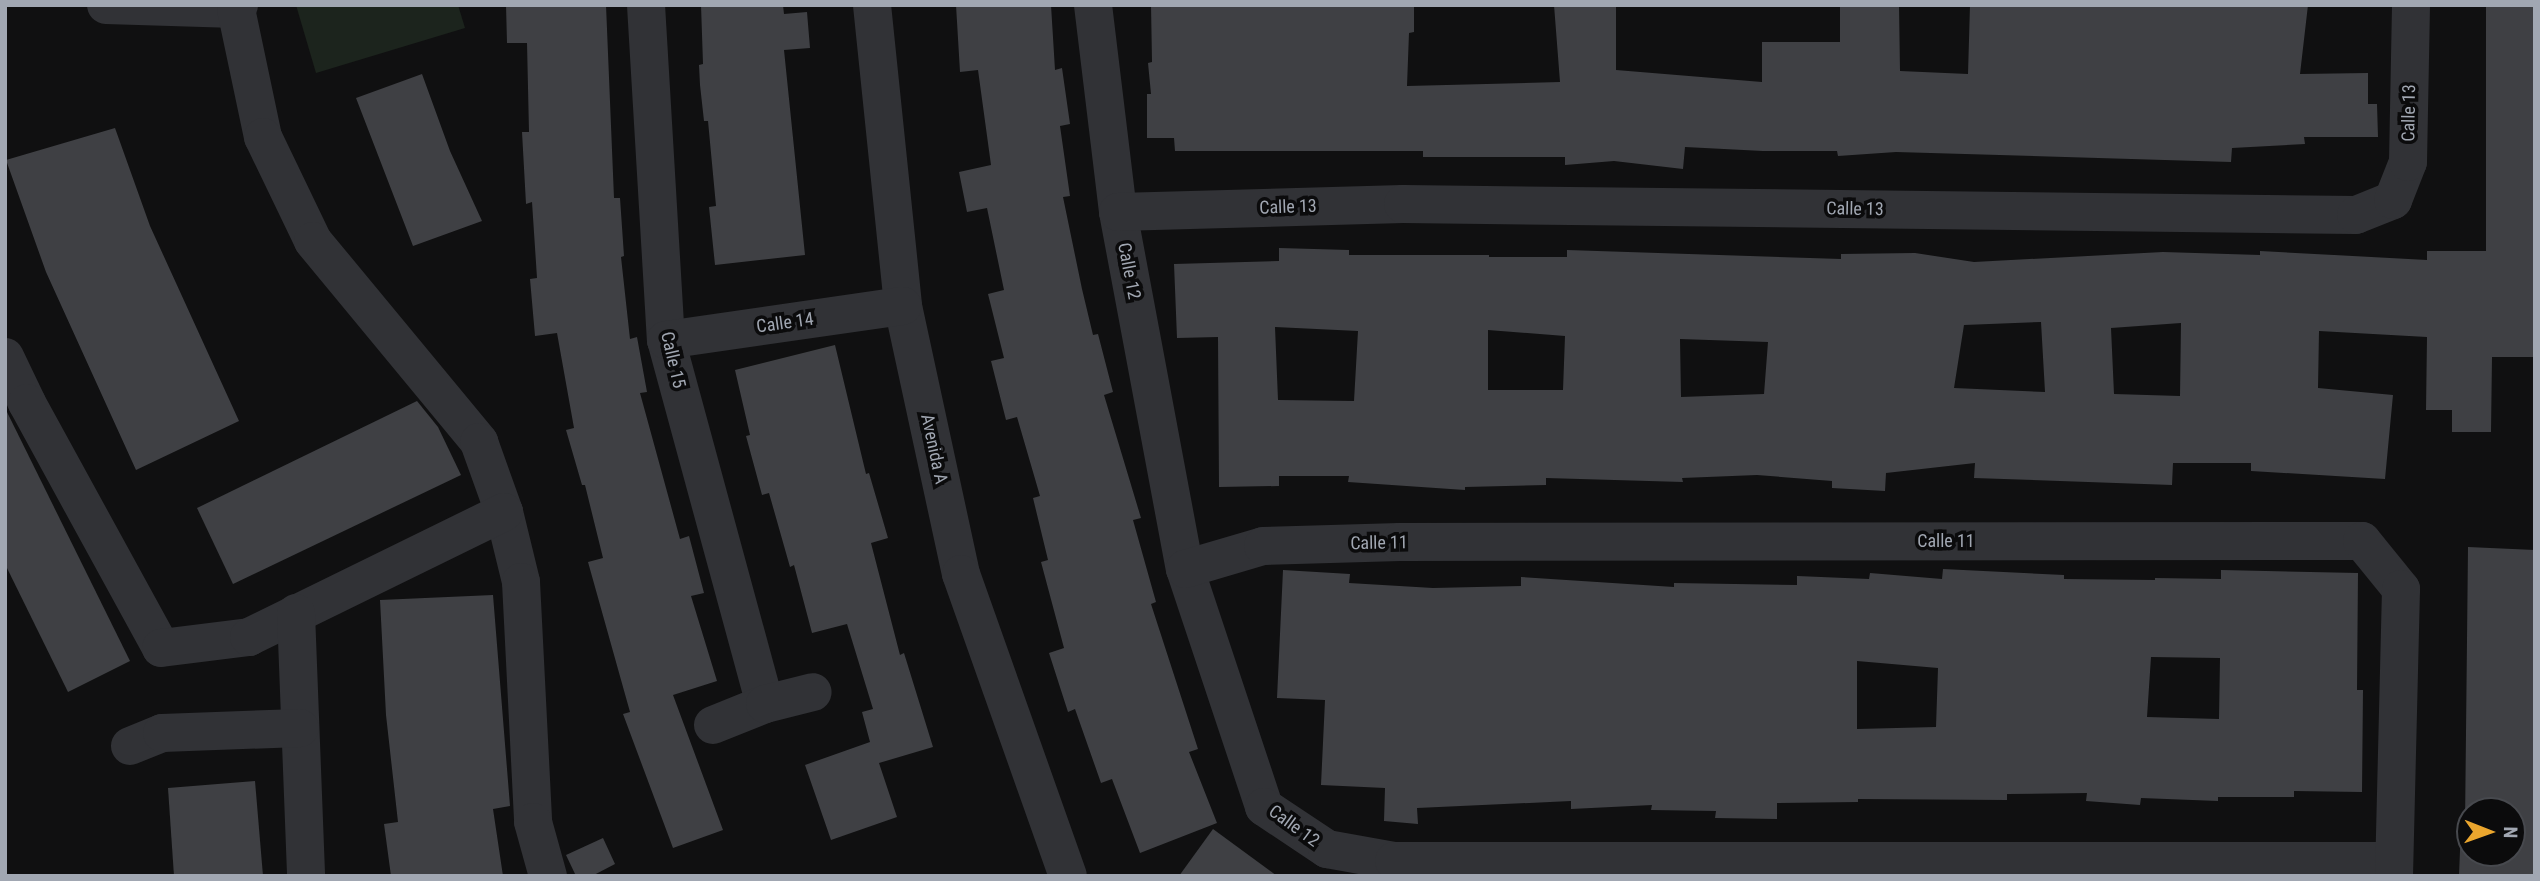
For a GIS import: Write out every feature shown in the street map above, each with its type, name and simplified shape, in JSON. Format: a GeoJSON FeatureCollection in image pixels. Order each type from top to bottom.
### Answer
{"type":"FeatureCollection","features":[{"type":"Feature","properties":{"kind":"street"},"geometry":{"type":"LineString","coordinates":[[106,5],[238,7],[263,136],[313,241],[479,442],[504,512],[521,582],[533,822],[548,876]]}},
{"type":"Feature","properties":{"kind":"street","name":"Calle 15"},"geometry":{"type":"LineString","coordinates":[[646,5],[666,340],[765,704]]}},
{"type":"Feature","properties":{"kind":"street","name":"Avenida A"},"geometry":{"type":"LineString","coordinates":[[872,5],[904,306],[961,574],[1055,872]]}},
{"type":"Feature","properties":{"kind":"street","name":"Calle 12"},"geometry":{"type":"LineString","coordinates":[[1093,5],[1118,212],[1185,569],[1264,807],[1326,849],[1394,862],[2393,868]]}},
{"type":"Feature","properties":{"kind":"street","name":"Calle 13"},"geometry":{"type":"LineString","coordinates":[[1118,212],[1402,204],[2356,215],[2393,200],[2408,162],[2411,5]]}},
{"type":"Feature","properties":{"kind":"street","name":"Calle 14"},"geometry":{"type":"LineString","coordinates":[[666,340],[904,306]]}},
{"type":"Feature","properties":{"kind":"street"},"geometry":{"type":"LineString","coordinates":[[5,356],[27,403],[161,648],[248,637],[504,512]]}},
{"type":"Feature","properties":{"kind":"street","name":"Calle 11"},"geometry":{"type":"LineString","coordinates":[[1185,569],[1263,546],[1400,542],[2362,541],[2401,589],[2393,868]]}},
{"type":"Feature","properties":{"kind":"street"},"geometry":{"type":"LineString","coordinates":[[296,613],[306,876]]}},
{"type":"Feature","properties":{"kind":"street"},"geometry":{"type":"LineString","coordinates":[[713,725],[765,704],[813,692]]}},
{"type":"Feature","properties":{"kind":"street"},"geometry":{"type":"LineString","coordinates":[[130,746],[162,733],[300,728]]}},
{"type":"Feature","properties":{"kind":"shaded area"},"geometry":{"type":"Polygon","coordinates":[[[296,5],[458,5],[465,28],[316,73],[296,5]]]}},
{"type":"Feature","properties":{"kind":"building"},"geometry":{"type":"Polygon","coordinates":[[[506,5],[606,5],[614,198],[620,198],[624,256],[621,257],[630,339],[637,337],[647,392],[640,393],[680,539],[689,536],[704,593],[691,596],[717,681],[673,695],[723,830],[673,848],[623,714],[630,712],[588,562],[603,558],[585,485],[582,485],[566,430],[574,428],[557,333],[535,336],[530,279],[537,278],[532,202],[526,204],[522,132],[529,132],[527,43],[507,43],[506,5]]]}},
{"type":"Feature","properties":{"kind":"building"},"geometry":{"type":"Polygon","coordinates":[[[701,5],[783,5],[784,14],[807,12],[810,48],[784,50],[805,255],[715,265],[709,207],[716,206],[708,121],[704,121],[700,85],[699,65],[703,64],[701,5]]]}},
{"type":"Feature","properties":{"kind":"building"},"geometry":{"type":"Polygon","coordinates":[[[956,5],[1051,5],[1055,70],[1062,68],[1070,124],[1060,126],[1070,196],[1063,197],[1093,335],[1098,334],[1113,392],[1104,395],[1141,518],[1133,520],[1156,602],[1151,604],[1198,749],[1189,752],[1217,823],[1140,853],[1112,779],[1101,783],[1075,709],[1068,712],[1049,653],[1064,648],[1041,562],[1048,560],[1033,498],[1040,496],[1017,417],[1006,420],[991,361],[1004,358],[988,294],[1004,290],[987,208],[967,212],[959,172],[991,165],[978,70],[960,72],[956,5]]]}},
{"type":"Feature","properties":{"kind":"building"},"geometry":{"type":"Polygon","coordinates":[[[1151,5],[1414,5],[1414,32],[1409,33],[1407,86],[1560,82],[1554,5],[1616,5],[1616,70],[1762,82],[1762,42],[1840,42],[1840,5],[1899,5],[1900,71],[1968,74],[1970,5],[2308,5],[2300,74],[2368,73],[2368,104],[2377,104],[2378,137],[2304,137],[2305,144],[2232,148],[2231,162],[1896,152],[1838,156],[1837,151],[1685,147],[1683,169],[1614,161],[1565,165],[1565,157],[1423,157],[1423,151],[1175,151],[1174,138],[1147,138],[1147,94],[1151,94],[1148,63],[1152,62],[1151,5]]]}},
{"type":"Feature","properties":{"kind":"building"},"geometry":{"type":"Polygon","coordinates":[[[2486,5],[2535,5],[2535,357],[2492,357],[2491,432],[2452,432],[2452,410],[2426,410],[2427,337],[2319,331],[2318,388],[2393,395],[2385,479],[2251,471],[2251,463],[2173,463],[2172,485],[1974,478],[1975,463],[1886,473],[1885,491],[1832,488],[1832,481],[1757,475],[1682,478],[1683,482],[1546,478],[1546,485],[1465,487],[1465,490],[1348,482],[1349,476],[1279,476],[1279,486],[1219,487],[1218,337],[1177,338],[1174,264],[1279,261],[1279,248],[1349,250],[1349,255],[1489,257],[1567,257],[1567,250],[1841,259],[1841,254],[1915,253],[1974,262],[2163,252],[2260,255],[2260,251],[2427,260],[2427,251],[2486,251],[2486,5]],[[2041,322],[1964,325],[1954,388],[2045,392],[2041,322]],[[2181,323],[2111,328],[2114,394],[2180,396],[2181,323]],[[1275,327],[1278,400],[1354,401],[1358,331],[1275,327]],[[1488,330],[1488,390],[1563,390],[1565,336],[1488,330]],[[1680,339],[1681,397],[1764,394],[1768,342],[1680,339]]]}},
{"type":"Feature","properties":{"kind":"building"},"geometry":{"type":"Polygon","coordinates":[[[422,74],[450,151],[482,221],[413,246],[356,98],[422,74]]]}},
{"type":"Feature","properties":{"kind":"building"},"geometry":{"type":"Polygon","coordinates":[[[115,128],[150,226],[239,421],[136,470],[46,272],[6,160],[115,128]]]}},
{"type":"Feature","properties":{"kind":"building"},"geometry":{"type":"Polygon","coordinates":[[[835,345],[866,474],[869,473],[888,538],[871,543],[900,655],[904,653],[933,747],[879,763],[897,817],[831,840],[805,765],[870,742],[862,712],[873,709],[847,624],[812,633],[794,565],[790,567],[769,493],[762,495],[746,436],[750,435],[735,370],[835,345]]]}},
{"type":"Feature","properties":{"kind":"building"},"geometry":{"type":"Polygon","coordinates":[[[417,401],[438,427],[461,475],[233,584],[197,508],[417,401]]]}},
{"type":"Feature","properties":{"kind":"building"},"geometry":{"type":"Polygon","coordinates":[[[5,408],[130,661],[68,692],[5,564],[5,408]]]}},
{"type":"Feature","properties":{"kind":"building"},"geometry":{"type":"Polygon","coordinates":[[[2468,547],[2535,550],[2535,876],[2459,876],[2459,867],[2526,867],[2526,797],[2465,797],[2468,547]]]}},
{"type":"Feature","properties":{"kind":"building"},"geometry":{"type":"Polygon","coordinates":[[[1943,569],[2064,575],[2064,579],[2155,580],[2221,579],[2221,570],[2358,573],[2357,690],[2363,690],[2362,792],[2294,791],[2294,797],[2218,797],[2218,801],[2141,798],[2140,805],[2086,801],[2087,793],[2007,794],[2007,800],[1858,799],[1858,802],[1777,803],[1777,819],[1715,818],[1716,811],[1651,810],[1652,805],[1571,809],[1571,801],[1417,808],[1418,824],[1384,821],[1385,788],[1321,785],[1325,700],[1277,698],[1283,570],[1350,574],[1349,583],[1433,588],[1521,586],[1521,577],[1674,587],[1674,583],[1797,585],[1797,576],[1869,579],[1870,573],[1942,579],[1943,569]],[[2151,657],[2147,717],[2219,719],[2220,658],[2151,657]],[[1857,661],[1857,729],[1936,727],[1938,668],[1857,661]]]}},
{"type":"Feature","properties":{"kind":"building"},"geometry":{"type":"Polygon","coordinates":[[[493,595],[510,806],[493,809],[503,876],[391,876],[384,824],[398,822],[386,715],[380,600],[493,595]]]}},
{"type":"Feature","properties":{"kind":"building"},"geometry":{"type":"Polygon","coordinates":[[[255,781],[263,876],[174,876],[168,788],[255,781]]]}},
{"type":"Feature","properties":{"kind":"building"},"geometry":{"type":"Polygon","coordinates":[[[1213,829],[1277,876],[1179,876],[1213,829]]]}},
{"type":"Feature","properties":{"kind":"building"},"geometry":{"type":"Polygon","coordinates":[[[603,838],[615,864],[592,876],[576,876],[566,855],[603,838]]]}}]}
